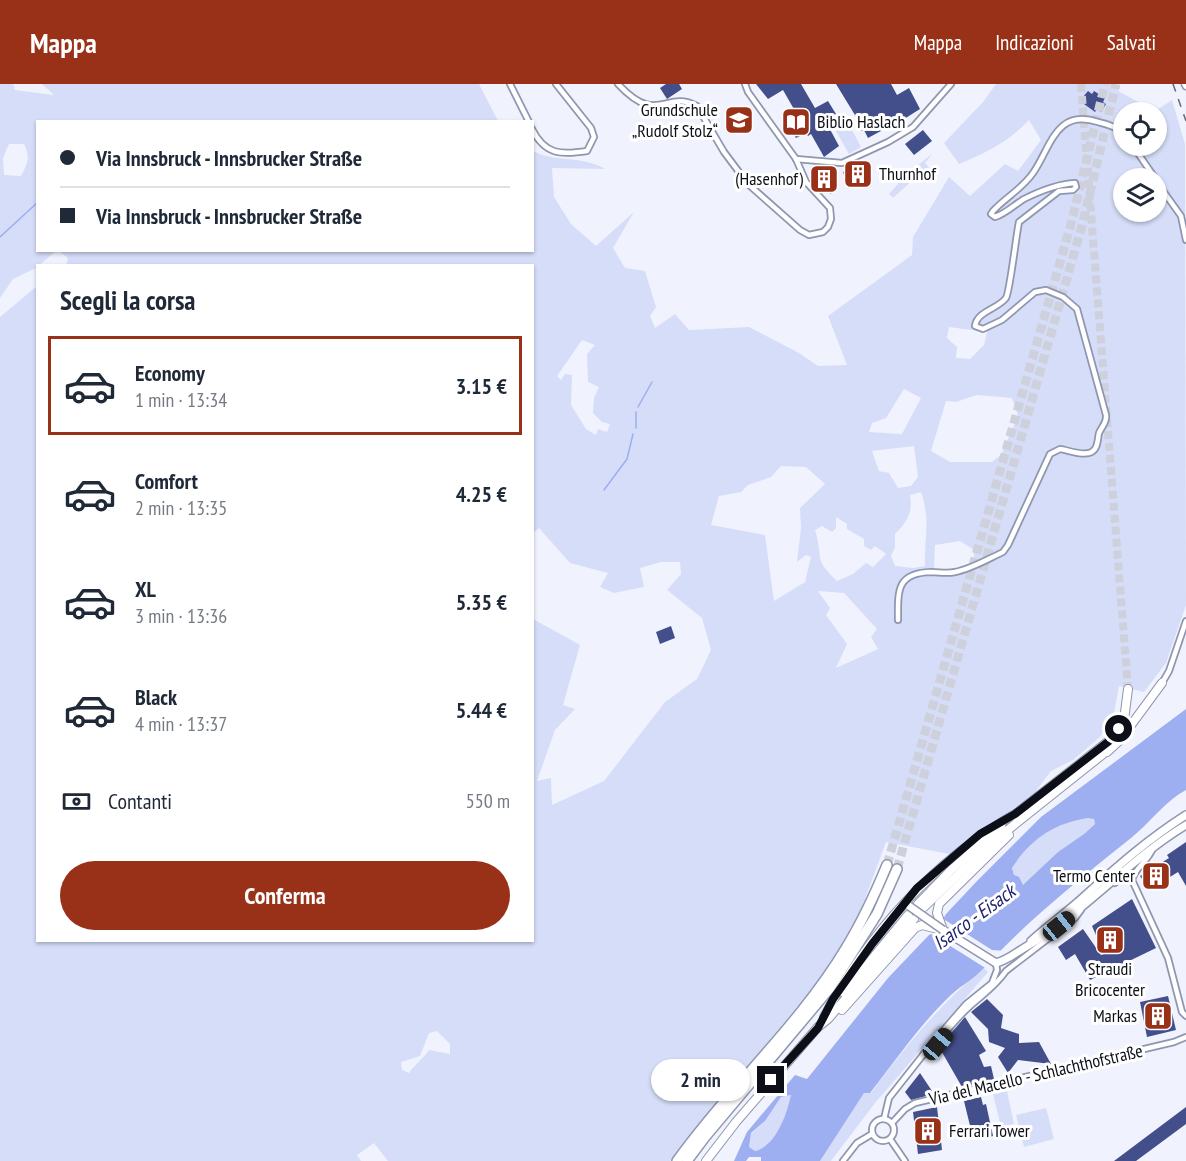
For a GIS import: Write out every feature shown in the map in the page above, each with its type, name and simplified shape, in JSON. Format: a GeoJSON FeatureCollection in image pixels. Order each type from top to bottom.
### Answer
{"type":"FeatureCollection","features":[{"type":"Feature","properties":{"kind":"highway"},"geometry":{"type":"LineString","coordinates":[[677,1161],[697,1133],[822,983],[846,948],[872,900],[887,865]]}},
{"type":"Feature","properties":{"kind":"highway"},"geometry":{"type":"LineString","coordinates":[[687,1161],[830,988],[877,914],[897,869]]}},
{"type":"Feature","properties":{"kind":"main road"},"geometry":{"type":"LineString","coordinates":[[1113,738],[1015,814],[951,870],[921,905],[989,845],[1120,740],[1162,683]]}},
{"type":"Feature","properties":{"kind":"main road"},"geometry":{"type":"LineString","coordinates":[[1103,754],[1124,720],[1128,689]]}},
{"type":"Feature","properties":{"kind":"main road"},"geometry":{"type":"LineString","coordinates":[[943,930],[937,913],[941,901],[1034,811]]}},
{"type":"Feature","properties":{"kind":"main road"},"geometry":{"type":"LineString","coordinates":[[826,1018],[872,944],[907,905],[917,888],[980,834],[1015,814]]}},
{"type":"Feature","properties":{"kind":"main road"},"geometry":{"type":"LineString","coordinates":[[1020,951],[1117,865],[1150,838],[1186,815]]}},
{"type":"Feature","properties":{"kind":"main road"},"geometry":{"type":"LineString","coordinates":[[907,905],[996,963],[1007,960],[1046,936],[1154,846],[1186,825]]}},
{"type":"Feature","properties":{"kind":"main road"},"geometry":{"type":"LineString","coordinates":[[706,1161],[736,1122],[911,917]]}},
{"type":"Feature","properties":{"kind":"main road"},"geometry":{"type":"LineString","coordinates":[[826,1018],[844,1009],[910,934],[922,925],[943,930]]}},
{"type":"Feature","properties":{"kind":"street"},"geometry":{"type":"LineString","coordinates":[[510,84],[528,120]]}},
{"type":"Feature","properties":{"kind":"street"},"geometry":{"type":"LineString","coordinates":[[534,133],[540,144],[555,152],[571,154],[587,151],[594,137],[591,128],[556,84]]}},
{"type":"Feature","properties":{"kind":"street"},"geometry":{"type":"LineString","coordinates":[[618,84],[642,105],[659,106],[681,101],[697,106],[724,152],[748,184],[800,230],[809,235],[816,234],[828,227],[831,219],[830,208],[806,182],[796,159],[748,92],[745,84]]}},
{"type":"Feature","properties":{"kind":"street"},"geometry":{"type":"LineString","coordinates":[[796,159],[842,163],[888,142],[913,127],[951,84]]}},
{"type":"Feature","properties":{"kind":"street"},"geometry":{"type":"LineString","coordinates":[[898,620],[899,589],[901,582],[907,576],[929,572],[952,573],[1003,552],[1050,454],[1060,448],[1078,453],[1091,453],[1096,449],[1106,415],[1077,309],[1063,297],[1046,290],[1035,292],[1020,307],[993,326],[983,329],[975,326],[979,316],[996,307],[1007,296],[1019,222],[1059,191],[1073,190],[1076,187],[1075,183],[1064,184],[1024,200],[995,217],[991,214],[993,211],[1016,194],[1034,172],[1055,134],[1069,121],[1076,118],[1100,122],[1113,128]]}},
{"type":"Feature","properties":{"kind":"street"},"geometry":{"type":"LineString","coordinates":[[1167,196],[1181,216],[1186,240]]}},
{"type":"Feature","properties":{"kind":"street"},"geometry":{"type":"LineString","coordinates":[[1162,683],[1169,671],[1186,621]]}},
{"type":"Feature","properties":{"kind":"street"},"geometry":{"type":"LineString","coordinates":[[1154,846],[1146,862],[1136,871],[1132,880],[1168,958],[1182,1012],[1186,1016]]}},
{"type":"Feature","properties":{"kind":"street"},"geometry":{"type":"LineString","coordinates":[[1093,898],[1120,879],[1132,880]]}},
{"type":"Feature","properties":{"kind":"street"},"geometry":{"type":"LineString","coordinates":[[924,1055],[938,1044],[969,1007],[998,983],[1006,972],[1075,918],[1084,905]]}},
{"type":"Feature","properties":{"kind":"street"},"geometry":{"type":"LineString","coordinates":[[884,1119],[889,1098],[958,1012],[992,983],[997,970],[996,963]]}},
{"type":"Feature","properties":{"kind":"street","name":"Via del Macello - Schlachthofstraße"},"geometry":{"type":"LineString","coordinates":[[892,1123],[905,1109],[915,1103],[1174,1042],[1186,1037]]}},
{"type":"Feature","properties":{"kind":"street"},"geometry":{"type":"LineString","coordinates":[[884,1119],[892,1123],[894,1133],[890,1139],[880,1141],[873,1134],[872,1126],[876,1122],[884,1119]]}},
{"type":"Feature","properties":{"kind":"street"},"geometry":{"type":"LineString","coordinates":[[843,1161],[857,1143],[873,1134]]}},
{"type":"Feature","properties":{"kind":"street"},"geometry":{"type":"LineString","coordinates":[[890,1139],[905,1161]]}},
{"type":"Feature","properties":{"kind":"shaded area"},"geometry":{"type":"Polygon","coordinates":[[[0,84],[13,84],[15,90],[54,95],[42,84],[479,84],[497,120],[36,120],[36,252],[55,252],[41,264],[36,264],[36,268],[13,279],[0,298],[0,84]],[[9,144],[3,158],[4,175],[21,176],[27,161],[24,144],[9,144]]]}},
{"type":"Feature","properties":{"kind":"shaded area"},"geometry":{"type":"Polygon","coordinates":[[[996,84],[1112,84],[1120,92],[1138,102],[1113,102],[1113,156],[1167,156],[1167,103],[1172,100],[1185,144],[1186,605],[1166,663],[1144,692],[1119,686],[1114,713],[1100,737],[1073,760],[1051,771],[1033,795],[949,854],[886,842],[858,918],[823,975],[670,1161],[388,1161],[374,1143],[357,1155],[361,1161],[0,1161],[0,317],[36,287],[36,942],[534,942],[534,620],[580,645],[563,705],[575,709],[555,730],[537,781],[551,778],[552,805],[604,781],[665,702],[697,679],[711,650],[702,618],[667,590],[681,574],[680,562],[661,562],[640,568],[644,587],[614,593],[600,587],[608,573],[570,563],[539,528],[534,532],[534,264],[66,264],[68,258],[60,252],[534,252],[534,151],[551,157],[587,162],[605,169],[552,168],[554,197],[571,224],[596,246],[634,212],[613,248],[625,268],[645,271],[656,307],[650,316],[655,328],[675,314],[689,330],[749,327],[799,353],[818,366],[847,365],[828,316],[912,255],[913,237],[949,177],[970,196],[1005,164],[1018,171],[1041,140],[1029,120],[1013,135],[996,146],[959,164],[944,143],[983,102],[996,84]],[[949,327],[947,338],[957,347],[956,358],[970,359],[984,345],[987,332],[949,327]],[[582,340],[557,376],[561,380],[565,374],[572,375],[571,405],[586,429],[596,435],[598,429],[607,432],[610,424],[602,422],[593,413],[594,398],[599,387],[588,382],[587,354],[595,345],[582,340]],[[904,389],[886,418],[872,423],[869,432],[902,434],[921,398],[904,389]],[[977,395],[956,402],[946,401],[931,451],[950,462],[992,462],[1001,455],[1018,416],[1012,398],[977,395]],[[914,446],[872,451],[879,471],[889,473],[898,488],[911,486],[918,477],[914,446]],[[781,466],[771,477],[748,485],[741,492],[719,496],[711,525],[765,535],[774,601],[805,582],[811,557],[806,555],[797,562],[801,528],[800,508],[825,484],[806,467],[781,466]],[[921,492],[910,495],[910,512],[895,534],[895,547],[891,556],[895,566],[913,568],[925,566],[926,512],[921,492]],[[836,517],[836,528],[832,532],[822,526],[815,530],[821,562],[837,581],[853,574],[866,563],[873,567],[886,554],[875,546],[871,550],[864,546],[864,539],[847,529],[847,524],[836,517]],[[960,541],[935,545],[934,570],[952,571],[974,562],[974,550],[960,541]],[[818,591],[830,608],[826,615],[847,644],[836,668],[878,649],[871,637],[877,629],[844,593],[818,591]],[[437,1031],[429,1033],[420,1056],[401,1062],[402,1070],[409,1073],[429,1050],[450,1054],[450,1044],[437,1031]]]}},
{"type":"Feature","properties":{"kind":"shaded area"},"geometry":{"type":"Polygon","coordinates":[[[845,117],[861,147],[849,154],[832,124],[845,117]]]}},
{"type":"Feature","properties":{"kind":"shaded area"},"geometry":{"type":"Polygon","coordinates":[[[933,153],[925,163],[930,169],[917,176],[893,198],[889,194],[898,181],[933,153]]]}},
{"type":"Feature","properties":{"kind":"shaded area"},"geometry":{"type":"Polygon","coordinates":[[[1088,817],[1094,819],[1095,824],[1058,852],[1023,886],[1014,875],[1012,868],[1027,849],[1054,828],[1088,817]]]}},
{"type":"Feature","properties":{"kind":"shaded area"},"geometry":{"type":"Polygon","coordinates":[[[984,968],[988,972],[875,1103],[831,1161],[820,1161],[864,1093],[871,1093],[923,1027],[984,968]]]}},
{"type":"Feature","properties":{"kind":"shaded area"},"geometry":{"type":"Polygon","coordinates":[[[1007,1091],[1014,1124],[1001,1127],[993,1094],[1007,1091]]]}},
{"type":"Feature","properties":{"kind":"shaded area"},"geometry":{"type":"Polygon","coordinates":[[[792,1095],[784,1120],[775,1136],[769,1143],[755,1151],[749,1147],[751,1134],[765,1121],[781,1097],[792,1095]]]}},
{"type":"Feature","properties":{"kind":"shaded area"},"geometry":{"type":"Polygon","coordinates":[[[1046,1108],[1054,1139],[1024,1147],[1016,1115],[1046,1108]]]}},
{"type":"Feature","properties":{"kind":"water","name":"Isarco - Eisack"},"geometry":{"type":"Polygon","coordinates":[[[1186,709],[1186,790],[1171,800],[1138,832],[1055,900],[1018,933],[980,972],[941,1005],[919,1029],[870,1093],[864,1093],[820,1161],[761,1161],[761,1157],[749,1157],[746,1161],[734,1161],[747,1132],[795,1075],[807,1079],[888,978],[929,935],[936,931],[946,914],[1041,817],[1186,709]],[[1088,818],[1064,824],[1044,834],[1019,858],[1012,868],[1014,875],[1019,877],[1023,885],[1058,852],[1095,824],[1094,819],[1088,818]],[[791,1095],[781,1097],[765,1121],[751,1133],[749,1147],[755,1151],[769,1143],[775,1136],[787,1111],[791,1095]]]}},
{"type":"Feature","properties":{"kind":"pier"},"geometry":{"type":"Polygon","coordinates":[[[942,915],[945,920],[992,950],[1005,951],[987,969],[928,932],[934,929],[942,915]]]}},
{"type":"Feature","properties":{"kind":"building"},"geometry":{"type":"Polygon","coordinates":[[[666,84],[679,84],[682,89],[667,99],[660,88],[666,84]]]}},
{"type":"Feature","properties":{"kind":"building"},"geometry":{"type":"Polygon","coordinates":[[[756,84],[801,84],[815,108],[828,101],[836,114],[825,120],[839,146],[824,157],[811,134],[808,136],[806,133],[796,138],[790,128],[787,130],[784,125],[795,118],[792,113],[795,111],[783,90],[768,99],[756,84]]]}},
{"type":"Feature","properties":{"kind":"building"},"geometry":{"type":"Polygon","coordinates":[[[836,84],[891,84],[897,95],[909,88],[920,109],[868,138],[864,130],[861,131],[856,121],[858,120],[836,84]]]}},
{"type":"Feature","properties":{"kind":"building"},"geometry":{"type":"Polygon","coordinates":[[[1088,91],[1092,94],[1094,91],[1105,98],[1103,102],[1106,104],[1101,112],[1097,109],[1095,112],[1084,104],[1086,101],[1082,98],[1088,91]]]}},
{"type":"Feature","properties":{"kind":"building"},"geometry":{"type":"Polygon","coordinates":[[[923,130],[932,141],[914,155],[905,144],[923,130]]]}},
{"type":"Feature","properties":{"kind":"building","name":"Thurnhof"},"geometry":{"type":"Polygon","coordinates":[[[866,163],[872,176],[848,185],[843,172],[866,163]]]}},
{"type":"Feature","properties":{"kind":"building","name":"(Hasenhof)"},"geometry":{"type":"Polygon","coordinates":[[[813,167],[819,169],[821,167],[835,183],[831,194],[812,175],[810,170],[813,167]]]}},
{"type":"Feature","properties":{"kind":"building"},"geometry":{"type":"Polygon","coordinates":[[[671,626],[675,638],[660,644],[656,632],[671,626]]]}},
{"type":"Feature","properties":{"kind":"building"},"geometry":{"type":"Polygon","coordinates":[[[1186,842],[1186,886],[1178,872],[1149,890],[1140,876],[1169,858],[1167,855],[1186,842]]]}},
{"type":"Feature","properties":{"kind":"building","name":"Straudi Bricocenter"},"geometry":{"type":"Polygon","coordinates":[[[1132,899],[1156,948],[1090,980],[1075,954],[1066,960],[1058,947],[1083,929],[1101,955],[1104,954],[1092,926],[1132,899]]]}},
{"type":"Feature","properties":{"kind":"building","name":"Markas"},"geometry":{"type":"Polygon","coordinates":[[[1168,996],[1176,1030],[1147,1037],[1140,1002],[1168,996]]]}},
{"type":"Feature","properties":{"kind":"building"},"geometry":{"type":"Polygon","coordinates":[[[987,999],[1003,1015],[1001,1028],[1019,1034],[1019,1043],[1039,1042],[1051,1064],[1018,1060],[1008,1073],[998,1057],[1005,1048],[989,1042],[988,1029],[971,1012],[987,999]]]}},
{"type":"Feature","properties":{"kind":"building"},"geometry":{"type":"Polygon","coordinates":[[[965,1017],[986,1051],[979,1055],[984,1067],[991,1066],[994,1079],[962,1087],[939,1047],[965,1017]]]}},
{"type":"Feature","properties":{"kind":"building"},"geometry":{"type":"Polygon","coordinates":[[[920,1073],[934,1094],[911,1100],[905,1092],[920,1073]]]}},
{"type":"Feature","properties":{"kind":"building"},"geometry":{"type":"Polygon","coordinates":[[[981,1097],[983,1105],[986,1104],[993,1136],[981,1140],[979,1132],[972,1134],[964,1101],[981,1097]]]}},
{"type":"Feature","properties":{"kind":"building","name":"Ferrari Tower"},"geometry":{"type":"Polygon","coordinates":[[[937,1107],[942,1150],[918,1154],[913,1112],[937,1107]]]}},
{"type":"Feature","properties":{"kind":"building"},"geometry":{"type":"Polygon","coordinates":[[[1186,1107],[1186,1124],[1136,1161],[1114,1161],[1186,1107]]]}},
{"type":"Feature","properties":{"kind":"waterway"},"geometry":{"type":"LineString","coordinates":[[0,237],[36,204]]}},
{"type":"Feature","properties":{"kind":"waterway"},"geometry":{"type":"LineString","coordinates":[[638,407],[652,382]]}},
{"type":"Feature","properties":{"kind":"waterway"},"geometry":{"type":"LineString","coordinates":[[636,412],[636,428]]}},
{"type":"Feature","properties":{"kind":"waterway"},"geometry":{"type":"LineString","coordinates":[[604,490],[627,459],[633,434]]}},
{"type":"Feature","properties":{"kind":"tunnel"},"geometry":{"type":"LineString","coordinates":[[1081,84],[1128,689]]}},
{"type":"Feature","properties":{"kind":"tunnel"},"geometry":{"type":"LineString","coordinates":[[887,865],[1071,224],[1105,84]]}},
{"type":"Feature","properties":{"kind":"tunnel"},"geometry":{"type":"LineString","coordinates":[[897,869],[1082,226],[1116,84]]}},
{"type":"Feature","properties":{"kind":"railway"},"geometry":{"type":"LineString","coordinates":[[1173,84],[1186,121]]}},
{"type":"Feature","properties":{"kind":"place","name":"Grundschule „Rudolf Stolz“"},"geometry":{"type":"Point","coordinates":[739,120]}},
{"type":"Feature","properties":{"kind":"place","name":"Biblio Haslach"},"geometry":{"type":"Point","coordinates":[796,122]}},
{"type":"Feature","properties":{"kind":"place","name":"Thurnhof"},"geometry":{"type":"Point","coordinates":[858,174]}},
{"type":"Feature","properties":{"kind":"place","name":"(Hasenhof)"},"geometry":{"type":"Point","coordinates":[824,179]}},
{"type":"Feature","properties":{"kind":"place","name":"Termo Center"},"geometry":{"type":"Point","coordinates":[1156,876]}},
{"type":"Feature","properties":{"kind":"place","name":"Straudi Bricocenter"},"geometry":{"type":"Point","coordinates":[1110,940]}},
{"type":"Feature","properties":{"kind":"place","name":"Markas"},"geometry":{"type":"Point","coordinates":[1158,1016]}},
{"type":"Feature","properties":{"kind":"place","name":"Ferrari Tower"},"geometry":{"type":"Point","coordinates":[928,1131]}},
{"type":"Feature","properties":{"kind":"route"},"geometry":{"type":"LineString","coordinates":[[771,1080],[818,1028],[833,999],[872,944],[917,888],[980,834],[1015,814],[1113,738],[1119,729]]}}]}
